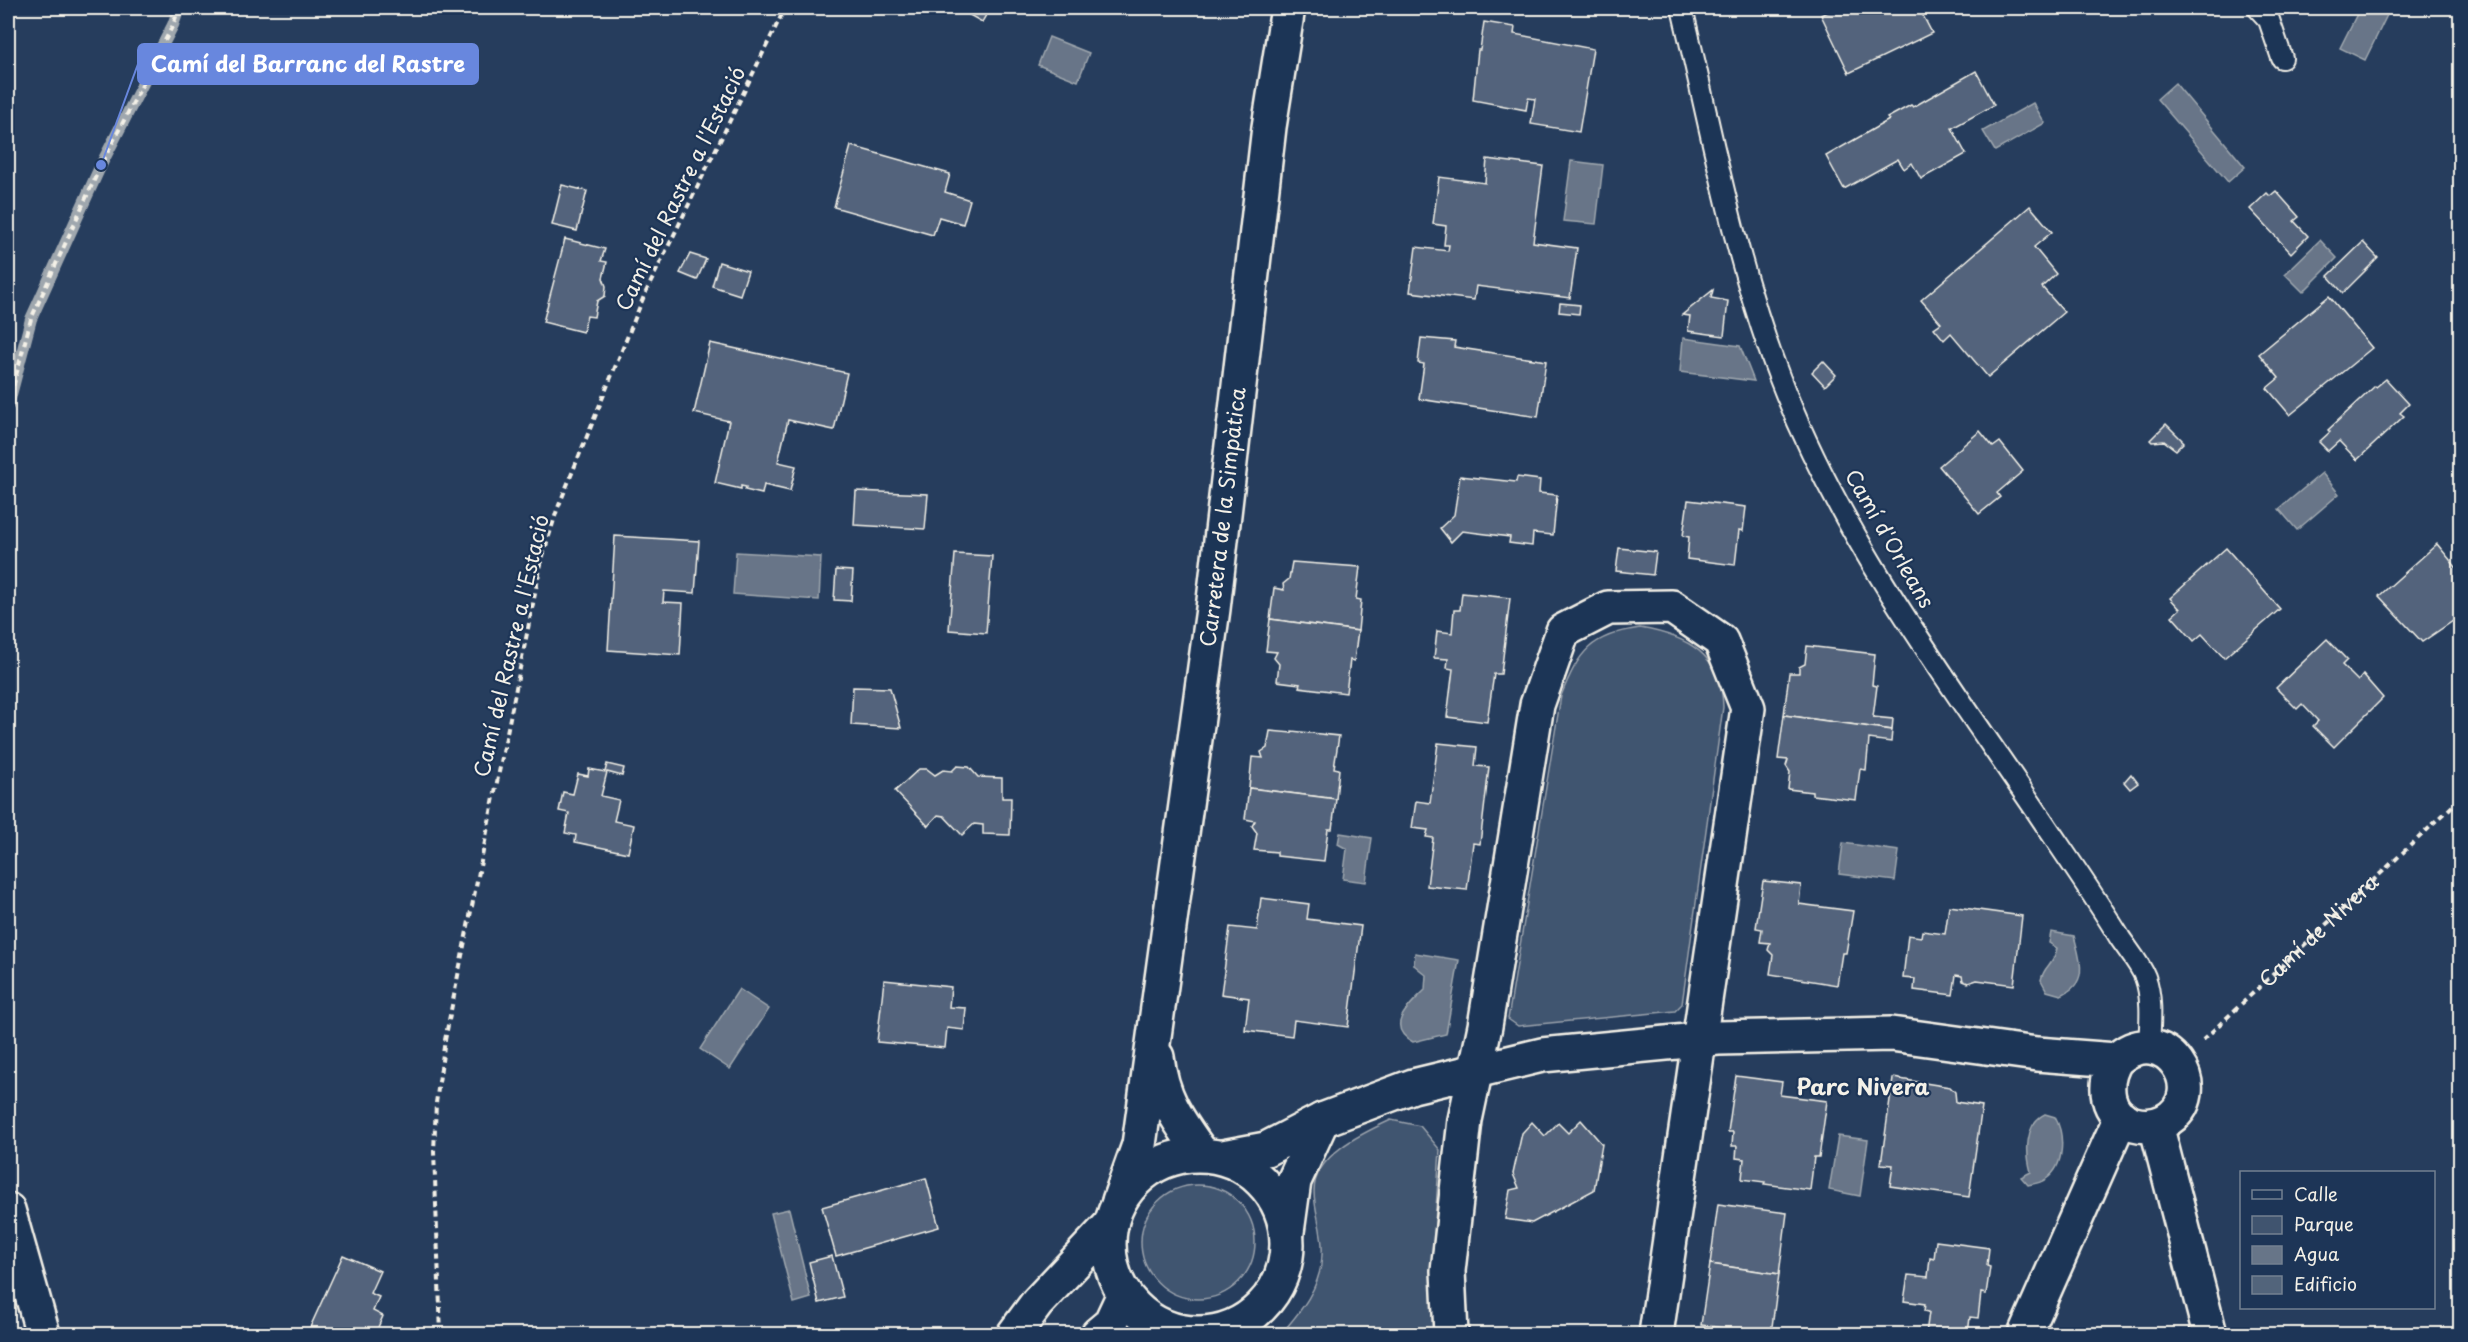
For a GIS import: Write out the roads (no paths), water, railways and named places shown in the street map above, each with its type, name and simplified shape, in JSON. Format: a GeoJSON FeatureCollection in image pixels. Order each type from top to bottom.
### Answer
{"type":"FeatureCollection","features":[{"type":"Feature","properties":{"kind":"street","name":"Carretera de la Simpàtica"},"geometry":{"type":"LineString","coordinates":[[1115,1213],[1139,1144],[1213,609],[1269,127],[1288,8]]}},
{"type":"Feature","properties":{"kind":"street"},"geometry":{"type":"LineString","coordinates":[[1451,1335],[1448,1271],[1456,1189],[1537,705],[1563,631],[1608,608],[1672,607],[1721,641],[1748,708],[1656,1335]]}},
{"type":"Feature","properties":{"kind":"street","name":"Carretera de la Simpàtica"},"geometry":{"type":"LineString","coordinates":[[1154,1027],[1163,1089],[1172,1111],[1212,1156]]}},
{"type":"Feature","properties":{"kind":"street"},"geometry":{"type":"LineString","coordinates":[[1014,1335],[1036,1303],[1115,1213],[1133,1182],[1153,1166],[1176,1157],[1212,1156],[1266,1149],[1322,1120],[1413,1086],[1542,1055],[1701,1040],[1891,1034],[2037,1054],[2116,1060]]}},
{"type":"Feature","properties":{"kind":"street"},"geometry":{"type":"LineString","coordinates":[[2137,1047],[2149,1047],[2161,1050],[2179,1064],[2186,1087],[2177,1111],[2156,1125],[2144,1126],[2132,1124],[2121,1117],[2112,1108],[2107,1096],[2109,1071],[2116,1060],[2125,1052],[2137,1047]]}},
{"type":"Feature","properties":{"kind":"street"},"geometry":{"type":"LineString","coordinates":[[2025,1335],[2121,1117]]}},
{"type":"Feature","properties":{"kind":"street"},"geometry":{"type":"LineString","coordinates":[[1036,1303],[1060,1292],[1095,1281],[1126,1295],[1154,1322],[1175,1330],[1198,1334],[1225,1333],[1247,1319],[1268,1299],[1280,1279],[1286,1257],[1294,1181],[1322,1120]]}},
{"type":"Feature","properties":{"kind":"street"},"geometry":{"type":"LineString","coordinates":[[2156,1125],[2210,1335]]}},
{"type":"Feature","properties":{"kind":"street"},"geometry":{"type":"LineString","coordinates":[[1212,1156],[1247,1168],[1266,1186],[1280,1208],[1287,1234]]}},
{"type":"Feature","properties":{"kind":"street"},"geometry":{"type":"LineString","coordinates":[[8,1210],[43,1335]]}},
{"type":"Feature","properties":{"kind":"street"},"geometry":{"type":"LineString","coordinates":[[1115,1213],[1109,1248],[1113,1272],[1154,1335]]}},
{"type":"Feature","properties":{"kind":"street"},"geometry":{"type":"LineString","coordinates":[[1098,1335],[1110,1324],[1126,1295]]}},
{"type":"Feature","properties":{"kind":"lane","name":"Camí d'Orleans"},"geometry":{"type":"LineString","coordinates":[[1682,8],[1739,247],[1782,383],[1810,450],[1863,550],[2107,916],[2145,977],[2150,1014],[2149,1047]]}},
{"type":"Feature","properties":{"kind":"lane"},"geometry":{"type":"LineString","coordinates":[[2258,8],[2269,20],[2282,58]]}},
{"type":"Feature","properties":{"kind":"water"},"geometry":{"type":"Polygon","coordinates":[[[2360,8],[2390,9],[2365,60],[2340,48],[2360,8]]]}},
{"type":"Feature","properties":{"kind":"water"},"geometry":{"type":"Polygon","coordinates":[[[1049,37],[1089,53],[1078,81],[1038,65],[1049,37]]]}},
{"type":"Feature","properties":{"kind":"water"},"geometry":{"type":"Polygon","coordinates":[[[2175,83],[2245,167],[2228,182],[2157,99],[2175,83]]]}},
{"type":"Feature","properties":{"kind":"water"},"geometry":{"type":"Polygon","coordinates":[[[2033,103],[2045,123],[1995,151],[1983,131],[2033,103]]]}},
{"type":"Feature","properties":{"kind":"water"},"geometry":{"type":"Polygon","coordinates":[[[1571,161],[1603,165],[1596,224],[1563,221],[1571,161]]]}},
{"type":"Feature","properties":{"kind":"water"},"geometry":{"type":"Polygon","coordinates":[[[2320,240],[2337,258],[2303,292],[2285,274],[2320,240]]]}},
{"type":"Feature","properties":{"kind":"water"},"geometry":{"type":"Polygon","coordinates":[[[1683,338],[1740,346],[1754,381],[1680,372],[1683,338]]]}},
{"type":"Feature","properties":{"kind":"water"},"geometry":{"type":"Polygon","coordinates":[[[2322,473],[2339,494],[2297,530],[2279,509],[2322,473]]]}},
{"type":"Feature","properties":{"kind":"water"},"geometry":{"type":"Polygon","coordinates":[[[736,552],[821,557],[819,600],[733,594],[736,552]]]}},
{"type":"Feature","properties":{"kind":"water"},"geometry":{"type":"Polygon","coordinates":[[[1340,833],[1372,838],[1366,882],[1343,879],[1347,849],[1338,844],[1340,833]]]}},
{"type":"Feature","properties":{"kind":"water"},"geometry":{"type":"Polygon","coordinates":[[[1843,843],[1899,851],[1895,881],[1839,874],[1843,843]]]}},
{"type":"Feature","properties":{"kind":"water"},"geometry":{"type":"Polygon","coordinates":[[[2051,932],[2074,936],[2080,962],[2081,970],[2076,984],[2061,995],[2047,991],[2041,980],[2057,948],[2049,943],[2051,932]]]}},
{"type":"Feature","properties":{"kind":"water"},"geometry":{"type":"Polygon","coordinates":[[[1415,953],[1459,960],[1446,1034],[1413,1042],[1404,1036],[1400,1029],[1400,1022],[1407,1008],[1425,990],[1426,975],[1414,965],[1415,953]]]}},
{"type":"Feature","properties":{"kind":"water"},"geometry":{"type":"Polygon","coordinates":[[[739,989],[769,1009],[730,1069],[700,1049],[739,989]]]}},
{"type":"Feature","properties":{"kind":"water"},"geometry":{"type":"Polygon","coordinates":[[[2045,1114],[2055,1117],[2058,1124],[2062,1141],[2060,1158],[2057,1166],[2046,1179],[2028,1185],[2021,1177],[2031,1172],[2028,1140],[2033,1125],[2045,1114]]]}},
{"type":"Feature","properties":{"kind":"water"},"geometry":{"type":"Polygon","coordinates":[[[1838,1136],[1868,1140],[1860,1196],[1829,1190],[1838,1136]]]}},
{"type":"Feature","properties":{"kind":"water"},"geometry":{"type":"Polygon","coordinates":[[[789,1209],[811,1298],[794,1303],[771,1213],[789,1209]]]}},
{"type":"Feature","properties":{"kind":"waterway"},"geometry":{"type":"LineString","coordinates":[[8,406],[31,319],[101,165],[173,25],[179,8]]}},
{"type":"Feature","properties":{"kind":"place","name":"Camí del Barranc del Rastre"},"geometry":{"type":"Point","coordinates":[101,165]}},
{"type":"Feature","properties":{"kind":"district","name":"Parc Nivera"},"geometry":{"type":"Point","coordinates":[1863,1087]}}]}
